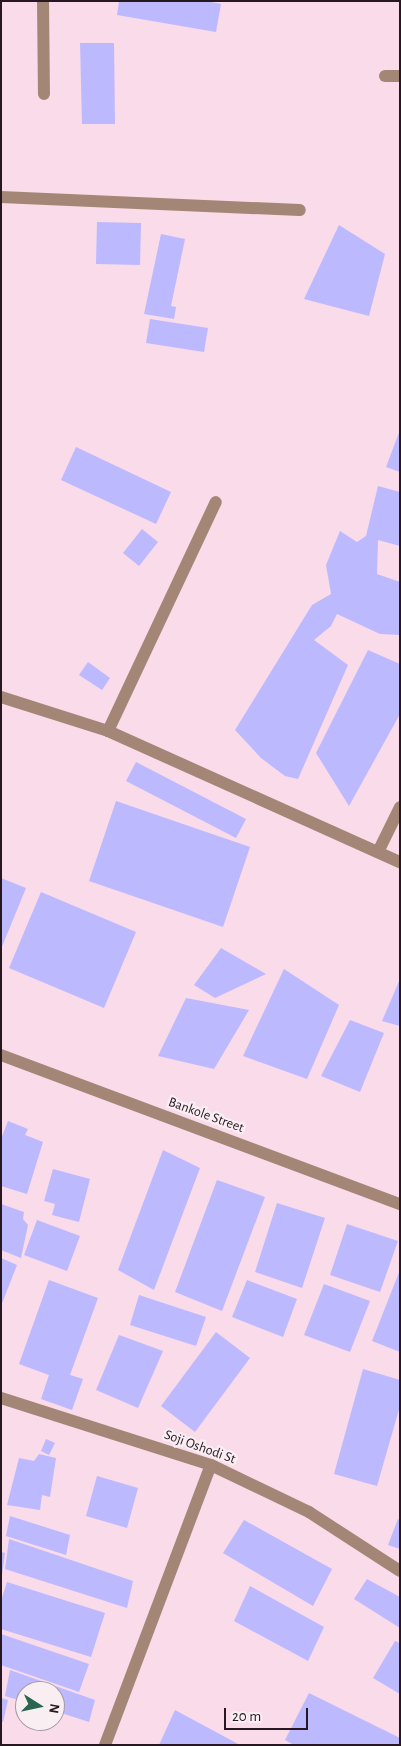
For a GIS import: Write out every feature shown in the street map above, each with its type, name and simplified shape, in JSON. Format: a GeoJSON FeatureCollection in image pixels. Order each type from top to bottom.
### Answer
{"type":"FeatureCollection","features":[{"type":"Feature","properties":{"kind":"street"},"geometry":{"type":"LineString","coordinates":[[43,1],[44,94]]}},
{"type":"Feature","properties":{"kind":"street"},"geometry":{"type":"LineString","coordinates":[[385,76],[400,76]]}},
{"type":"Feature","properties":{"kind":"street"},"geometry":{"type":"LineString","coordinates":[[1,198],[300,210]]}},
{"type":"Feature","properties":{"kind":"street"},"geometry":{"type":"LineString","coordinates":[[108,731],[216,502]]}},
{"type":"Feature","properties":{"kind":"street"},"geometry":{"type":"LineString","coordinates":[[1,697],[108,731],[400,862]]}},
{"type":"Feature","properties":{"kind":"street"},"geometry":{"type":"LineString","coordinates":[[378,852],[400,807]]}},
{"type":"Feature","properties":{"kind":"street","name":"Bankole Street"},"geometry":{"type":"LineString","coordinates":[[1,1055],[400,1204]]}},
{"type":"Feature","properties":{"kind":"street","name":"Soji Oshodi St"},"geometry":{"type":"LineString","coordinates":[[1,1398],[211,1465],[309,1512],[400,1571]]}},
{"type":"Feature","properties":{"kind":"street"},"geometry":{"type":"LineString","coordinates":[[105,1745],[211,1465]]}},
{"type":"Feature","properties":{"kind":"building"},"geometry":{"type":"Polygon","coordinates":[[[119,1],[206,1],[221,4],[216,32],[117,15],[119,1]]]}},
{"type":"Feature","properties":{"kind":"building"},"geometry":{"type":"Polygon","coordinates":[[[80,43],[114,43],[115,124],[82,124],[80,43]]]}},
{"type":"Feature","properties":{"kind":"building"},"geometry":{"type":"Polygon","coordinates":[[[97,222],[141,223],[140,265],[96,264],[97,222]]]}},
{"type":"Feature","properties":{"kind":"building"},"geometry":{"type":"Polygon","coordinates":[[[339,225],[385,254],[369,316],[304,299],[339,225]]]}},
{"type":"Feature","properties":{"kind":"building"},"geometry":{"type":"Polygon","coordinates":[[[161,234],[185,239],[171,306],[176,307],[174,319],[144,314],[161,234]]]}},
{"type":"Feature","properties":{"kind":"building"},"geometry":{"type":"Polygon","coordinates":[[[150,319],[208,328],[204,352],[146,343],[150,319]]]}},
{"type":"Feature","properties":{"kind":"building"},"geometry":{"type":"Polygon","coordinates":[[[400,430],[400,472],[386,467],[400,430]]]}},
{"type":"Feature","properties":{"kind":"building"},"geometry":{"type":"Polygon","coordinates":[[[76,447],[171,492],[156,524],[61,480],[76,447]]]}},
{"type":"Feature","properties":{"kind":"building"},"geometry":{"type":"Polygon","coordinates":[[[378,486],[400,492],[400,546],[378,540],[377,574],[400,582],[400,635],[380,634],[337,614],[331,626],[314,640],[348,665],[298,779],[285,776],[261,758],[235,730],[312,605],[331,594],[326,565],[340,531],[357,542],[366,536],[378,486]]]}},
{"type":"Feature","properties":{"kind":"building"},"geometry":{"type":"Polygon","coordinates":[[[142,529],[158,542],[139,566],[123,553],[142,529]]]}},
{"type":"Feature","properties":{"kind":"building"},"geometry":{"type":"Polygon","coordinates":[[[368,650],[400,664],[400,714],[349,806],[316,753],[368,650]]]}},
{"type":"Feature","properties":{"kind":"building"},"geometry":{"type":"Polygon","coordinates":[[[88,662],[110,678],[102,690],[79,675],[88,662]]]}},
{"type":"Feature","properties":{"kind":"building"},"geometry":{"type":"Polygon","coordinates":[[[136,762],[246,819],[236,838],[126,781],[136,762]]]}},
{"type":"Feature","properties":{"kind":"building"},"geometry":{"type":"Polygon","coordinates":[[[116,801],[250,847],[223,927],[89,881],[116,801]]]}},
{"type":"Feature","properties":{"kind":"building"},"geometry":{"type":"Polygon","coordinates":[[[1,878],[26,888],[1,949],[1,878]]]}},
{"type":"Feature","properties":{"kind":"building"},"geometry":{"type":"Polygon","coordinates":[[[41,892],[136,932],[104,1008],[9,968],[41,892]]]}},
{"type":"Feature","properties":{"kind":"building"},"geometry":{"type":"Polygon","coordinates":[[[221,948],[266,974],[215,998],[194,985],[221,948]]]}},
{"type":"Feature","properties":{"kind":"building"},"geometry":{"type":"Polygon","coordinates":[[[284,969],[339,1005],[307,1079],[243,1056],[284,969]]]}},
{"type":"Feature","properties":{"kind":"building"},"geometry":{"type":"Polygon","coordinates":[[[400,979],[400,1026],[382,1021],[400,979]]]}},
{"type":"Feature","properties":{"kind":"building"},"geometry":{"type":"Polygon","coordinates":[[[186,998],[249,1010],[214,1069],[158,1056],[186,998]]]}},
{"type":"Feature","properties":{"kind":"building"},"geometry":{"type":"Polygon","coordinates":[[[350,1020],[384,1033],[360,1092],[321,1076],[350,1020]]]}},
{"type":"Feature","properties":{"kind":"building"},"geometry":{"type":"Polygon","coordinates":[[[8,1121],[28,1129],[25,1135],[43,1142],[27,1194],[1,1186],[1,1139],[8,1121]]]}},
{"type":"Feature","properties":{"kind":"building"},"geometry":{"type":"Polygon","coordinates":[[[163,1150],[200,1168],[154,1290],[118,1270],[163,1150]]]}},
{"type":"Feature","properties":{"kind":"building"},"geometry":{"type":"Polygon","coordinates":[[[53,1169],[90,1179],[79,1222],[52,1215],[55,1204],[44,1201],[53,1169]]]}},
{"type":"Feature","properties":{"kind":"building"},"geometry":{"type":"Polygon","coordinates":[[[217,1180],[265,1197],[222,1311],[175,1292],[217,1180]]]}},
{"type":"Feature","properties":{"kind":"building"},"geometry":{"type":"Polygon","coordinates":[[[277,1203],[325,1218],[302,1288],[255,1272],[277,1203]]]}},
{"type":"Feature","properties":{"kind":"building"},"geometry":{"type":"Polygon","coordinates":[[[1,1204],[24,1212],[23,1219],[28,1225],[21,1258],[1,1250],[1,1204]]]}},
{"type":"Feature","properties":{"kind":"building"},"geometry":{"type":"Polygon","coordinates":[[[37,1220],[80,1236],[67,1271],[24,1255],[37,1220]]]}},
{"type":"Feature","properties":{"kind":"building"},"geometry":{"type":"Polygon","coordinates":[[[347,1224],[398,1241],[380,1292],[330,1275],[347,1224]]]}},
{"type":"Feature","properties":{"kind":"building"},"geometry":{"type":"Polygon","coordinates":[[[1,1258],[17,1265],[1,1306],[1,1258]]]}},
{"type":"Feature","properties":{"kind":"building"},"geometry":{"type":"Polygon","coordinates":[[[400,1270],[400,1352],[372,1341],[400,1270]]]}},
{"type":"Feature","properties":{"kind":"building"},"geometry":{"type":"Polygon","coordinates":[[[49,1280],[98,1298],[70,1375],[83,1379],[72,1410],[41,1399],[49,1375],[19,1364],[49,1280]]]}},
{"type":"Feature","properties":{"kind":"building"},"geometry":{"type":"Polygon","coordinates":[[[247,1280],[297,1299],[283,1337],[232,1317],[247,1280]]]}},
{"type":"Feature","properties":{"kind":"building"},"geometry":{"type":"Polygon","coordinates":[[[324,1284],[370,1301],[350,1352],[304,1335],[324,1284]]]}},
{"type":"Feature","properties":{"kind":"building"},"geometry":{"type":"Polygon","coordinates":[[[139,1295],[206,1317],[196,1346],[130,1325],[139,1295]]]}},
{"type":"Feature","properties":{"kind":"building"},"geometry":{"type":"Polygon","coordinates":[[[216,1332],[250,1358],[195,1432],[161,1406],[216,1332]]]}},
{"type":"Feature","properties":{"kind":"building"},"geometry":{"type":"Polygon","coordinates":[[[119,1335],[163,1351],[138,1408],[96,1390],[119,1335]]]}},
{"type":"Feature","properties":{"kind":"building"},"geometry":{"type":"Polygon","coordinates":[[[363,1369],[400,1380],[400,1406],[377,1486],[334,1474],[363,1369]]]}},
{"type":"Feature","properties":{"kind":"building"},"geometry":{"type":"Polygon","coordinates":[[[46,1439],[55,1443],[49,1455],[41,1451],[46,1439]]]}},
{"type":"Feature","properties":{"kind":"building"},"geometry":{"type":"Polygon","coordinates":[[[39,1454],[56,1458],[50,1497],[42,1495],[40,1510],[7,1505],[19,1458],[34,1461],[39,1454]]]}},
{"type":"Feature","properties":{"kind":"building"},"geometry":{"type":"Polygon","coordinates":[[[97,1476],[138,1488],[127,1528],[86,1516],[97,1476]]]}},
{"type":"Feature","properties":{"kind":"building"},"geometry":{"type":"Polygon","coordinates":[[[10,1516],[70,1535],[66,1555],[6,1536],[10,1516]]]}},
{"type":"Feature","properties":{"kind":"building"},"geometry":{"type":"Polygon","coordinates":[[[398,1519],[400,1520],[400,1549],[388,1545],[398,1519]]]}},
{"type":"Feature","properties":{"kind":"building"},"geometry":{"type":"Polygon","coordinates":[[[244,1520],[332,1569],[313,1606],[223,1553],[244,1520]]]}},
{"type":"Feature","properties":{"kind":"building"},"geometry":{"type":"Polygon","coordinates":[[[9,1539],[133,1581],[127,1608],[5,1569],[9,1539]]]}},
{"type":"Feature","properties":{"kind":"building"},"geometry":{"type":"Polygon","coordinates":[[[1,1552],[5,1553],[2,1575],[1,1575],[1,1552]]]}},
{"type":"Feature","properties":{"kind":"building"},"geometry":{"type":"Polygon","coordinates":[[[367,1579],[400,1597],[400,1628],[354,1599],[367,1579]]]}},
{"type":"Feature","properties":{"kind":"building"},"geometry":{"type":"Polygon","coordinates":[[[7,1582],[105,1613],[91,1657],[1,1629],[1,1601],[7,1582]]]}},
{"type":"Feature","properties":{"kind":"building"},"geometry":{"type":"Polygon","coordinates":[[[250,1586],[324,1627],[308,1661],[234,1621],[250,1586]]]}},
{"type":"Feature","properties":{"kind":"building"},"geometry":{"type":"Polygon","coordinates":[[[1,1634],[89,1664],[79,1692],[65,1687],[65,1681],[47,1681],[1,1665],[1,1634]]]}},
{"type":"Feature","properties":{"kind":"building"},"geometry":{"type":"Polygon","coordinates":[[[395,1641],[400,1643],[400,1694],[373,1678],[395,1641]]]}},
{"type":"Feature","properties":{"kind":"building"},"geometry":{"type":"Polygon","coordinates":[[[10,1670],[41,1681],[15,1681],[15,1699],[5,1696],[10,1670]]]}},
{"type":"Feature","properties":{"kind":"building"},"geometry":{"type":"Polygon","coordinates":[[[65,1689],[95,1700],[89,1722],[65,1714],[65,1689]]]}},
{"type":"Feature","properties":{"kind":"building"},"geometry":{"type":"Polygon","coordinates":[[[309,1693],[400,1738],[400,1745],[294,1745],[285,1740],[309,1693]]]}},
{"type":"Feature","properties":{"kind":"building"},"geometry":{"type":"Polygon","coordinates":[[[1,1698],[8,1700],[3,1722],[1,1722],[1,1698]]]}},
{"type":"Feature","properties":{"kind":"building"},"geometry":{"type":"Polygon","coordinates":[[[175,1710],[240,1745],[159,1745],[175,1710]]]}}]}
